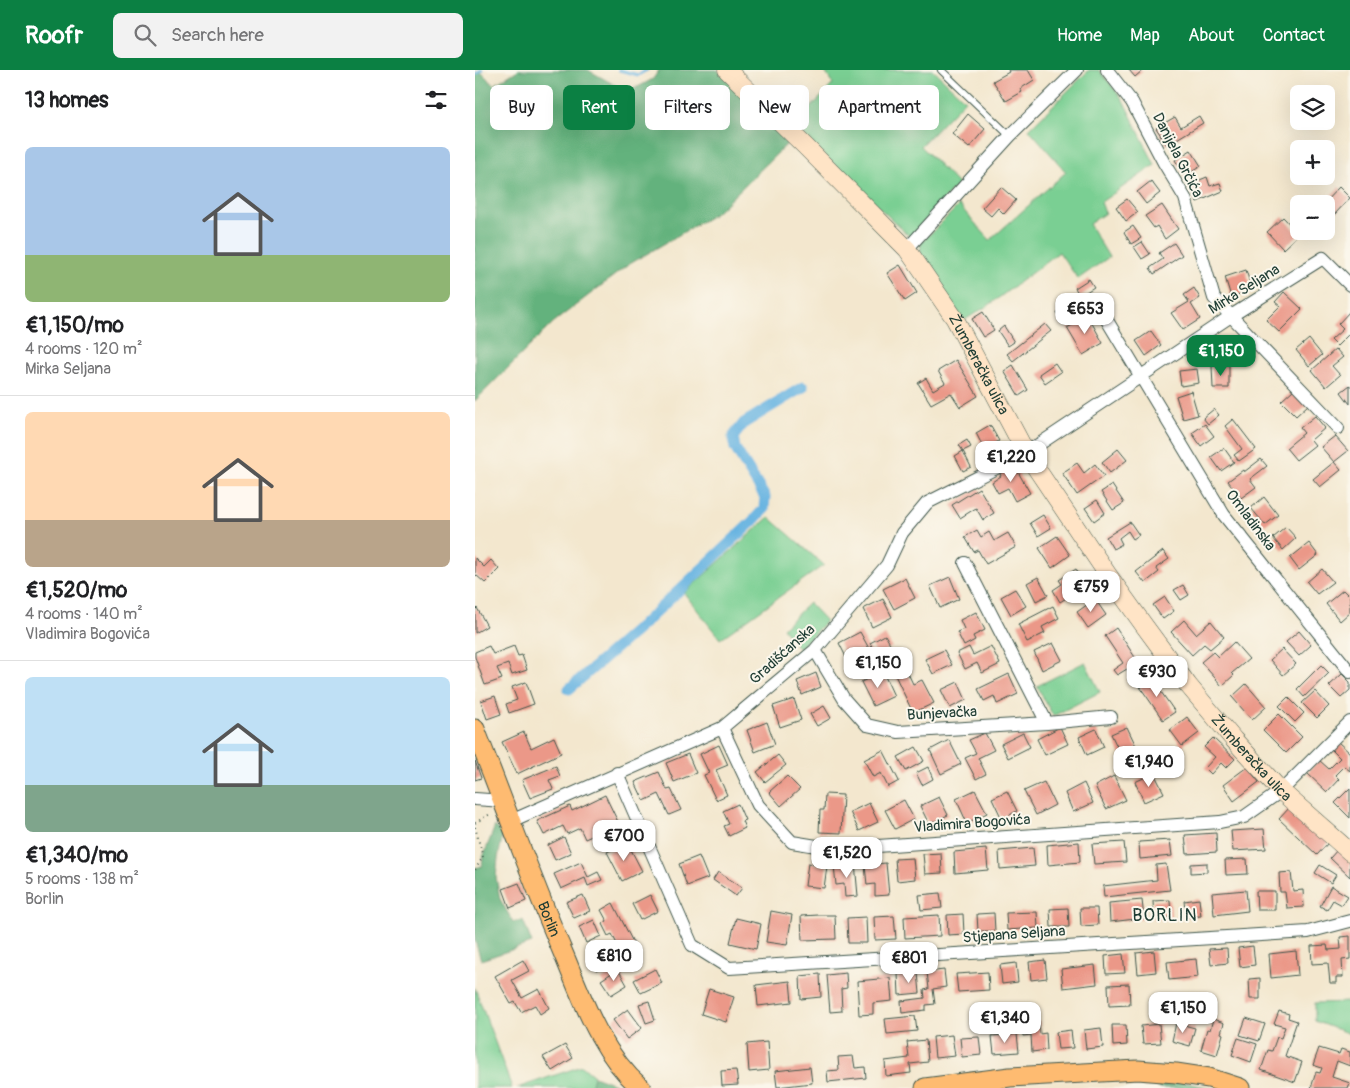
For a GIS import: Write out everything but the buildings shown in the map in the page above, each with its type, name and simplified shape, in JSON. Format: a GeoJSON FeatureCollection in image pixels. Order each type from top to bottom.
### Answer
{"type":"FeatureCollection","features":[{"type":"Feature","properties":{"kind":"main road","name":"Žumberačka ulica"},"geometry":{"type":"LineString","coordinates":[[727,70],[907,249],[955,319],[1026,453],[1107,575],[1188,685],[1234,740],[1281,791],[1350,852]]}},
{"type":"Feature","properties":{"kind":"main road","name":"Borlin"},"geometry":{"type":"LineString","coordinates":[[475,730],[547,916],[592,1021],[603,1043],[623,1070],[641,1088]]}},
{"type":"Feature","properties":{"kind":"main road"},"geometry":{"type":"LineString","coordinates":[[925,1088],[1138,1070],[1209,1078],[1239,1088]]}},
{"type":"Feature","properties":{"kind":"street"},"geometry":{"type":"LineString","coordinates":[[907,249],[1010,136],[1077,70]]}},
{"type":"Feature","properties":{"kind":"street","name":"Danijela Grčića"},"geometry":{"type":"LineString","coordinates":[[1107,70],[1132,102],[1185,198],[1214,298],[1338,428]]}},
{"type":"Feature","properties":{"kind":"street","name":"Mirka Seljana"},"geometry":{"type":"LineString","coordinates":[[1026,453],[1231,316],[1323,258],[1350,285]]}},
{"type":"Feature","properties":{"kind":"street","name":"Omladinska"},"geometry":{"type":"LineString","coordinates":[[1099,307],[1224,514],[1350,672]]}},
{"type":"Feature","properties":{"kind":"street","name":"Gradišćanska"},"geometry":{"type":"LineString","coordinates":[[506,809],[617,773],[722,728],[815,650],[887,565],[902,533],[927,503],[1026,453]]}},
{"type":"Feature","properties":{"kind":"street"},"geometry":{"type":"LineString","coordinates":[[965,563],[1047,723]]}},
{"type":"Feature","properties":{"kind":"street","name":"Bunjevačka"},"geometry":{"type":"LineString","coordinates":[[815,650],[843,699],[867,725],[898,732],[1111,717]]}},
{"type":"Feature","properties":{"kind":"street","name":"Vladimira Bogovića"},"geometry":{"type":"LineString","coordinates":[[722,728],[758,805],[792,842],[835,850],[1220,822],[1244,817],[1281,791],[1350,722]]}},
{"type":"Feature","properties":{"kind":"street","name":"Stjepana Seljana"},"geometry":{"type":"LineString","coordinates":[[617,773],[692,946],[729,968],[1308,932],[1350,921]]}},
{"type":"Feature","properties":{"kind":"street"},"geometry":{"type":"LineString","coordinates":[[475,799],[506,809]]}},
{"type":"Feature","properties":{"kind":"lane"},"geometry":{"type":"LineString","coordinates":[[941,70],[1010,136]]}},
{"type":"Feature","properties":{"kind":"path"},"geometry":{"type":"LineString","coordinates":[[475,823],[506,809]]}},
{"type":"Feature","properties":{"kind":"path"},"geometry":{"type":"LineString","coordinates":[[475,827],[483,857],[475,870]]}},
{"type":"Feature","properties":{"kind":"green space"},"geometry":{"type":"Polygon","coordinates":[[[518,70],[588,70],[615,85],[563,85],[563,130],[635,130],[635,87],[653,79],[659,70],[717,70],[740,91],[740,130],[777,130],[789,142],[716,213],[628,265],[554,322],[475,401],[475,74],[480,71],[494,85],[518,70]]]}},
{"type":"Feature","properties":{"kind":"green space"},"geometry":{"type":"Polygon","coordinates":[[[824,70],[933,70],[965,100],[939,127],[939,85],[833,84],[824,70]]]}},
{"type":"Feature","properties":{"kind":"green space"},"geometry":{"type":"Polygon","coordinates":[[[1089,70],[1099,70],[1123,100],[1155,165],[1101,202],[1105,213],[1089,224],[1109,257],[1078,279],[1059,252],[992,303],[963,321],[920,255],[921,243],[959,205],[990,240],[1066,172],[1029,129],[1089,70]]]}},
{"type":"Feature","properties":{"kind":"green space"},"geometry":{"type":"Polygon","coordinates":[[[819,99],[819,130],[936,130],[921,146],[958,184],[910,237],[798,130],[809,130],[809,110],[819,99]]]}},
{"type":"Feature","properties":{"kind":"green space"},"geometry":{"type":"Polygon","coordinates":[[[769,517],[824,565],[720,639],[684,593],[769,517]]]}},
{"type":"Feature","properties":{"kind":"green space"},"geometry":{"type":"Polygon","coordinates":[[[809,603],[826,621],[799,649],[783,628],[809,603]]]}},
{"type":"Feature","properties":{"kind":"green space"},"geometry":{"type":"Polygon","coordinates":[[[1085,662],[1100,692],[1053,716],[1037,686],[1085,662]]]}},
{"type":"Feature","properties":{"kind":"green space"},"geometry":{"type":"Polygon","coordinates":[[[495,826],[503,835],[496,877],[500,899],[513,922],[523,920],[532,943],[481,960],[475,941],[475,868],[482,866],[483,857],[495,826]]]}},
{"type":"Feature","properties":{"kind":"green space"},"geometry":{"type":"Polygon","coordinates":[[[475,988],[512,1088],[475,1088],[475,988]]]}},
{"type":"Feature","properties":{"kind":"green space"},"geometry":{"type":"Polygon","coordinates":[[[1350,1002],[1350,1034],[1315,1021],[1315,1003],[1350,1002]]]}},
{"type":"Feature","properties":{"kind":"green space"},"geometry":{"type":"Polygon","coordinates":[[[582,1066],[594,1076],[592,1088],[517,1088],[582,1066]]]}},
{"type":"Feature","properties":{"kind":"green space"},"geometry":{"type":"Polygon","coordinates":[[[594,1076],[615,1084],[619,1088],[591,1088],[594,1076]]]}},
{"type":"Feature","properties":{"kind":"green space"},"geometry":{"type":"Polygon","coordinates":[[[1183,1082],[1211,1088],[1158,1088],[1158,1083],[1183,1082]]]}},
{"type":"Feature","properties":{"kind":"waterway"},"geometry":{"type":"LineString","coordinates":[[475,75],[482,70]]}},
{"type":"Feature","properties":{"kind":"waterway"},"geometry":{"type":"LineString","coordinates":[[619,70],[638,75],[647,70]]}},
{"type":"Feature","properties":{"kind":"waterway"},"geometry":{"type":"LineString","coordinates":[[569,689],[641,626],[764,509],[765,497],[735,448],[733,437],[744,423],[803,387]]}},
{"type":"Feature","properties":{"kind":"district","name":"BORLIN"},"geometry":{"type":"Point","coordinates":[1165,915]}}]}
